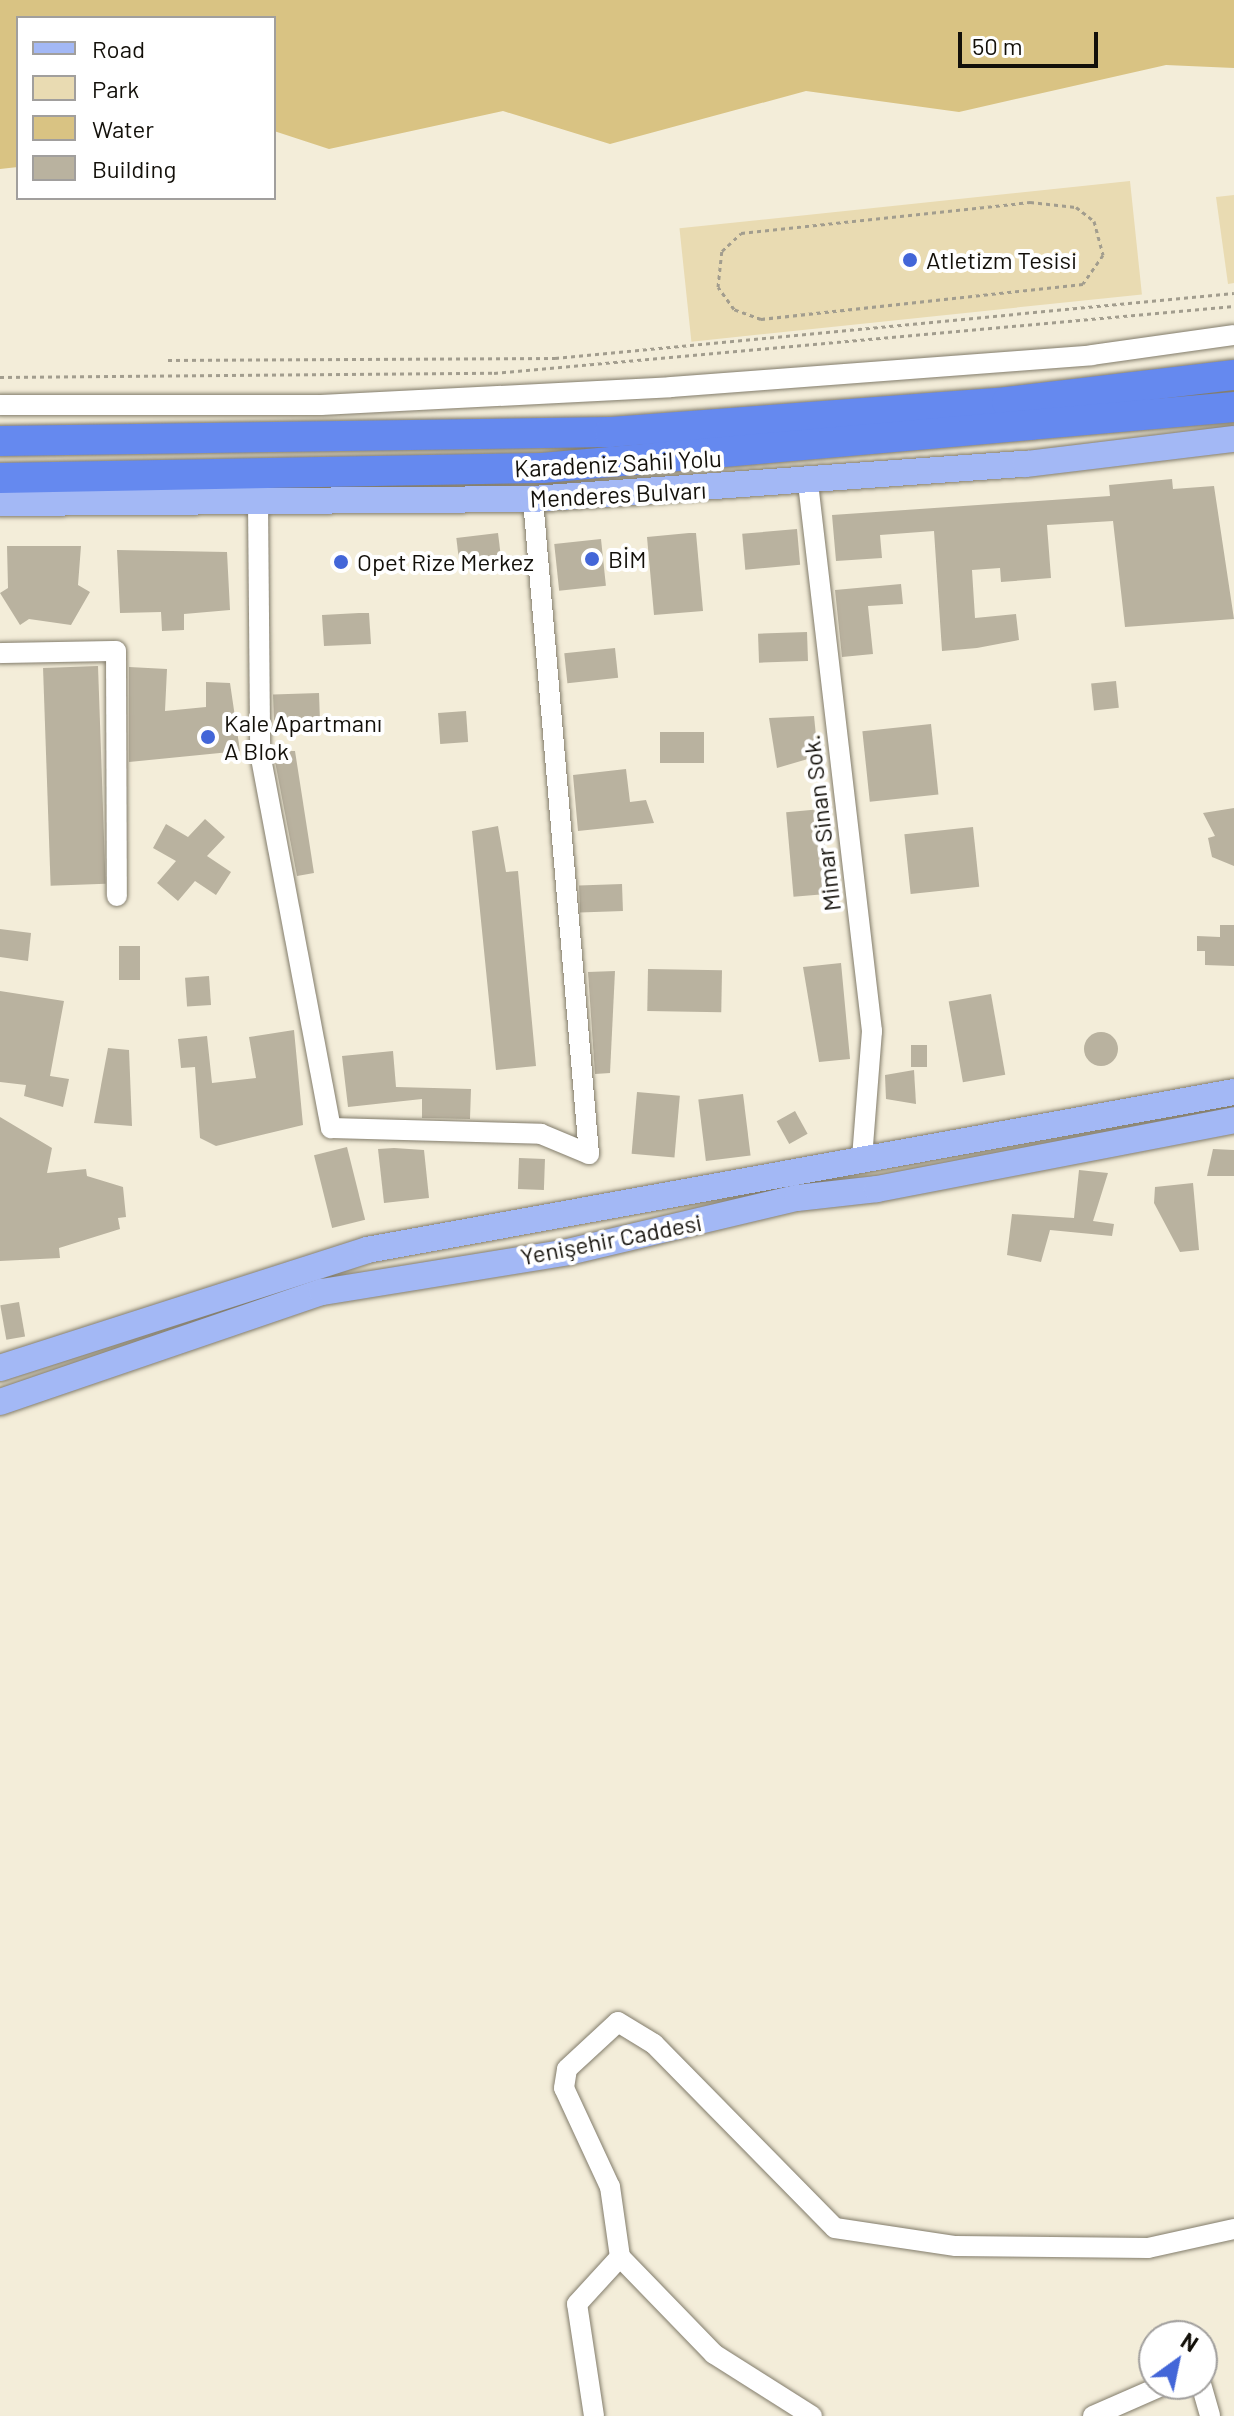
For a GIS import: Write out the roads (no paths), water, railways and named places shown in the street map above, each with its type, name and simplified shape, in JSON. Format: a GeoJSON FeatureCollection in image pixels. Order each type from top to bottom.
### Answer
{"type":"FeatureCollection","features":[{"type":"Feature","properties":{"kind":"highway","name":"Karadeniz Sahil Yolu"},"geometry":{"type":"LineString","coordinates":[[0,441],[610,432],[1007,402],[1234,375]]}},
{"type":"Feature","properties":{"kind":"highway","name":"Karadeniz Sahil Yolu"},"geometry":{"type":"LineString","coordinates":[[0,478],[542,468],[1234,407]]}},
{"type":"Feature","properties":{"kind":"main road","name":"Menderes Bulvarı"},"geometry":{"type":"LineString","coordinates":[[0,503],[533,499],[808,483],[1234,439]]}},
{"type":"Feature","properties":{"kind":"main road","name":"Yenişehir Caddesi"},"geometry":{"type":"LineString","coordinates":[[0,1368],[367,1250],[1234,1092]]}},
{"type":"Feature","properties":{"kind":"main road","name":"Yenişehir Caddesi"},"geometry":{"type":"LineString","coordinates":[[0,1402],[322,1292],[568,1252],[797,1198],[877,1189],[1234,1120]]}},
{"type":"Feature","properties":{"kind":"street"},"geometry":{"type":"LineString","coordinates":[[0,405],[321,405],[655,388],[1092,355],[1234,335]]}},
{"type":"Feature","properties":{"kind":"street","name":"Mimar Sinan Sok."},"geometry":{"type":"LineString","coordinates":[[808,483],[872,1031],[862,1158]]}},
{"type":"Feature","properties":{"kind":"street"},"geometry":{"type":"LineString","coordinates":[[258,501],[260,753],[331,1128],[541,1134],[589,1154],[533,499]]}},
{"type":"Feature","properties":{"kind":"street"},"geometry":{"type":"LineString","coordinates":[[0,653],[116,651],[117,896]]}},
{"type":"Feature","properties":{"kind":"street"},"geometry":{"type":"LineString","coordinates":[[812,2416],[714,2354],[620,2257],[610,2187],[564,2088],[567,2069],[618,2022],[654,2044],[835,2228],[956,2246],[1148,2248],[1234,2229]]}},
{"type":"Feature","properties":{"kind":"street"},"geometry":{"type":"LineString","coordinates":[[594,2416],[577,2304],[620,2257]]}},
{"type":"Feature","properties":{"kind":"street"},"geometry":{"type":"LineString","coordinates":[[1093,2416],[1138,2396]]}},
{"type":"Feature","properties":{"kind":"water"},"geometry":{"type":"Polygon","coordinates":[[[0,0],[1234,0],[1234,68],[1166,65],[959,112],[806,91],[610,144],[503,111],[329,149],[276,132],[276,16],[16,16],[16,167],[0,169],[0,0]]]}},
{"type":"Feature","properties":{"kind":"place","name":"Atletizm Tesisi"},"geometry":{"type":"Point","coordinates":[910,260]}},
{"type":"Feature","properties":{"kind":"place","name":"BİM"},"geometry":{"type":"Point","coordinates":[592,559]}},
{"type":"Feature","properties":{"kind":"place","name":"Opet Rize Merkez"},"geometry":{"type":"Point","coordinates":[341,562]}},
{"type":"Feature","properties":{"kind":"place","name":"Kale Apartmanı A Blok"},"geometry":{"type":"Point","coordinates":[208,737]}}]}
